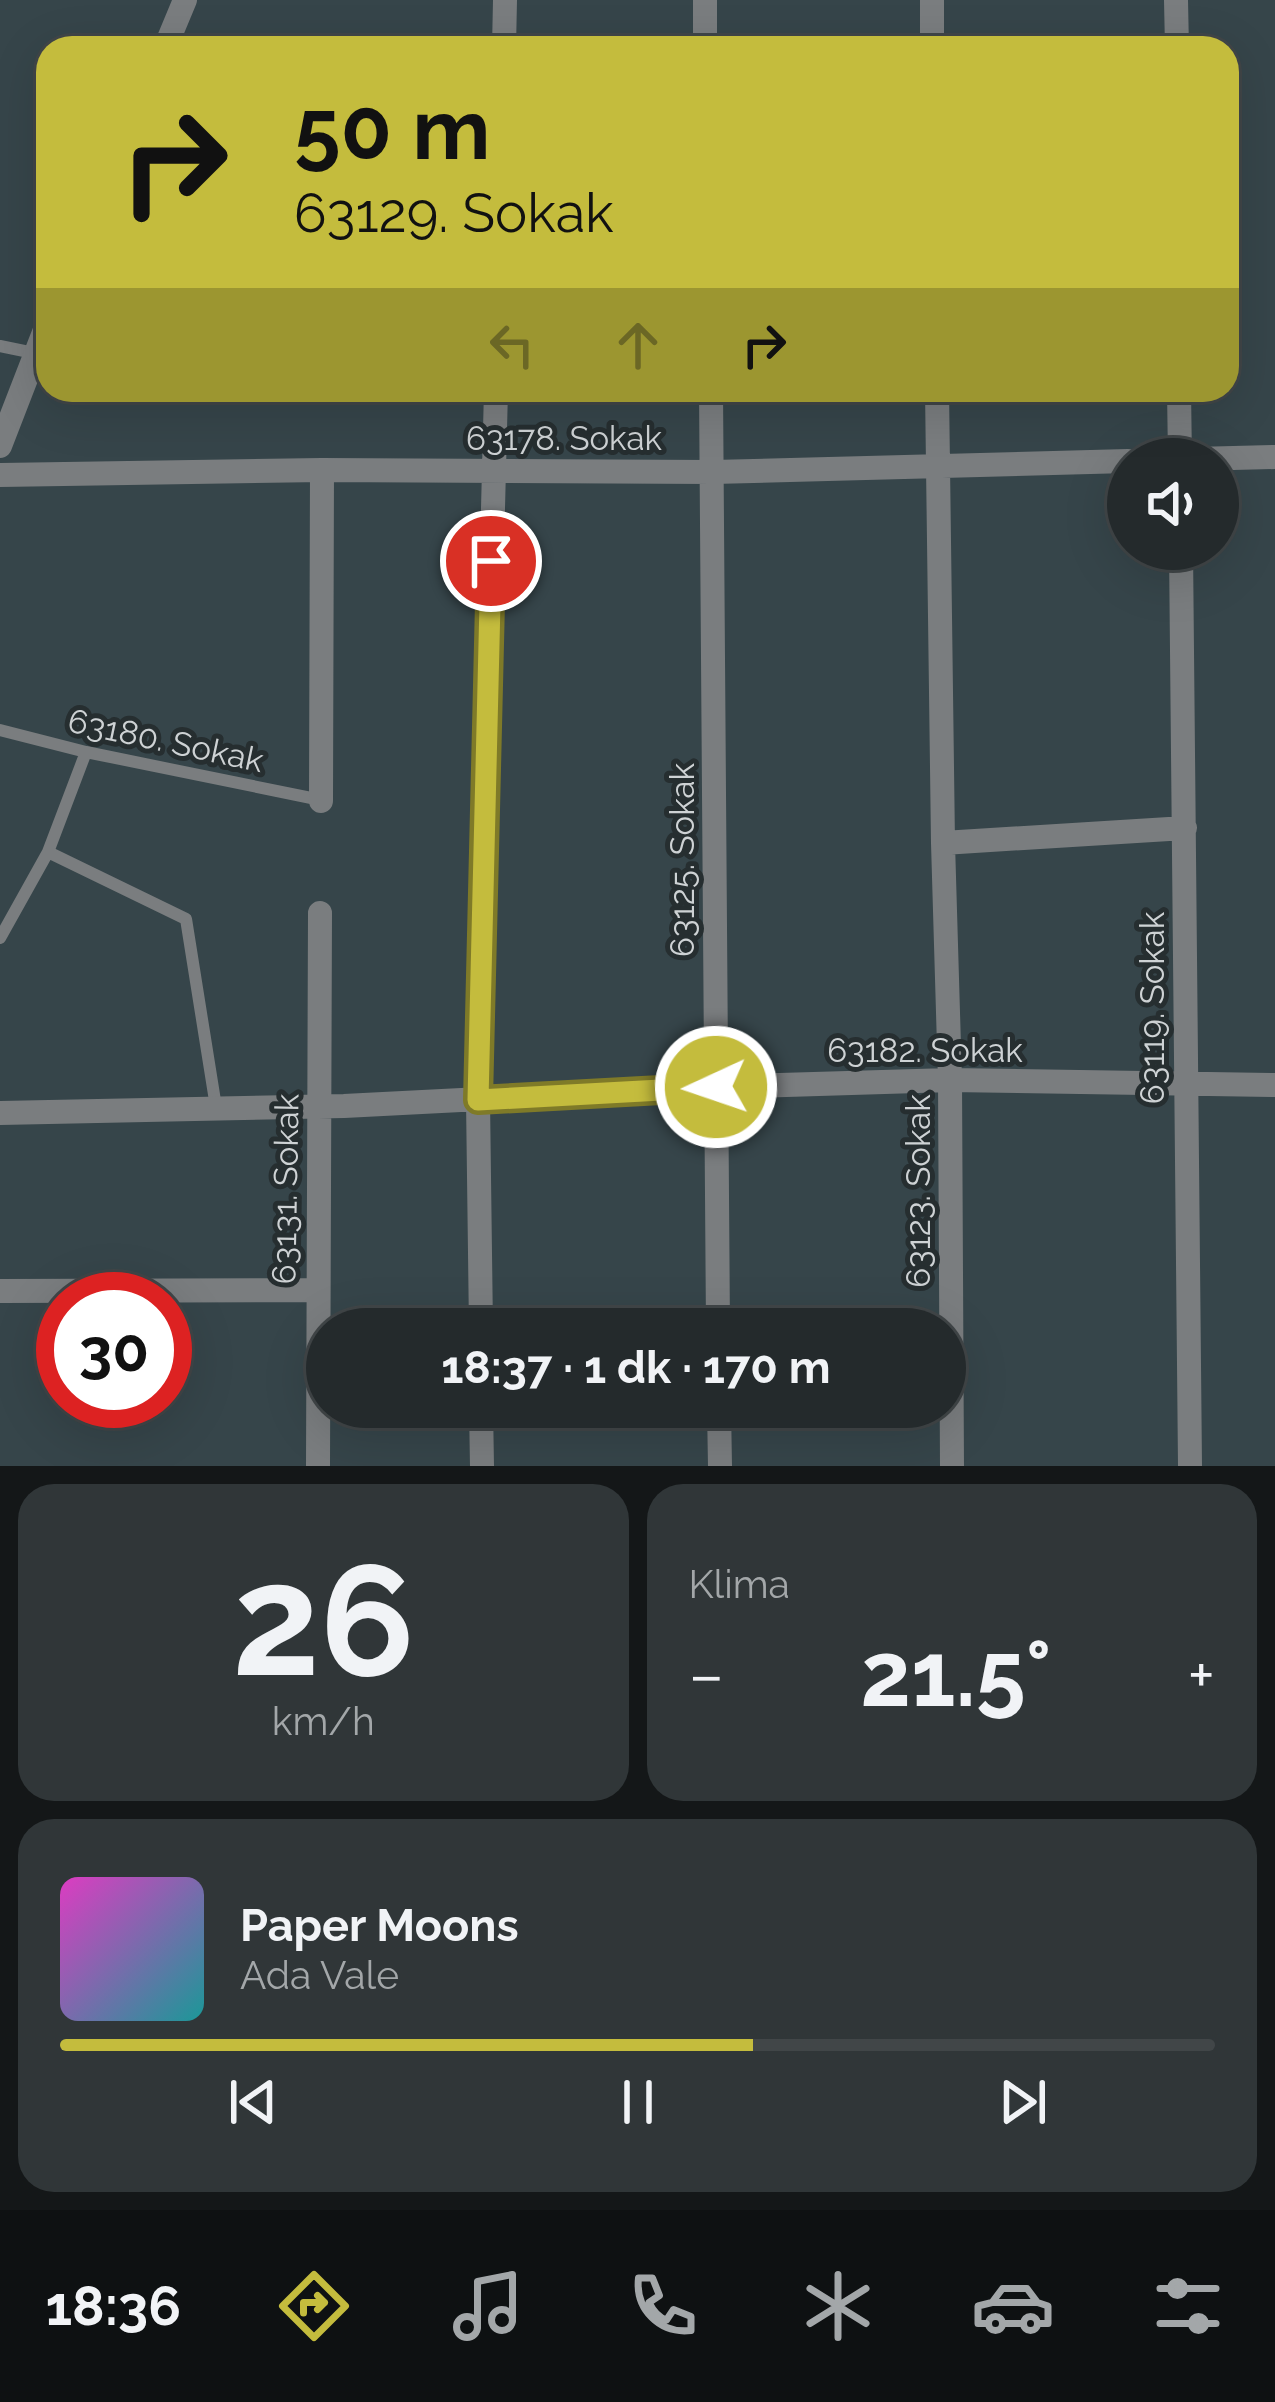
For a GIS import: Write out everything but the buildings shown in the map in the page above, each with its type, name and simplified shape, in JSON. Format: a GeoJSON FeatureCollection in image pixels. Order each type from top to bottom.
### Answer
{"type":"FeatureCollection","features":[{"type":"Feature","properties":{"kind":"street"},"geometry":{"type":"LineString","coordinates":[[170,36],[185,0]]}},
{"type":"Feature","properties":{"kind":"street"},"geometry":{"type":"LineString","coordinates":[[504,36],[506,0]]}},
{"type":"Feature","properties":{"kind":"street"},"geometry":{"type":"LineString","coordinates":[[704,0],[705,36]]}},
{"type":"Feature","properties":{"kind":"street"},"geometry":{"type":"LineString","coordinates":[[932,0],[932,36]]}},
{"type":"Feature","properties":{"kind":"street"},"geometry":{"type":"LineString","coordinates":[[1176,0],[1177,36]]}},
{"type":"Feature","properties":{"kind":"street"},"geometry":{"type":"LineString","coordinates":[[0,446],[36,348]]}},
{"type":"Feature","properties":{"kind":"street"},"geometry":{"type":"LineString","coordinates":[[481,1308],[478,1100],[496,402]]}},
{"type":"Feature","properties":{"kind":"street","name":"63125. Sokak"},"geometry":{"type":"LineString","coordinates":[[711,402],[718,1308]]}},
{"type":"Feature","properties":{"kind":"street","name":"63123. Sokak"},"geometry":{"type":"LineString","coordinates":[[937,402],[952,1466]]}},
{"type":"Feature","properties":{"kind":"street"},"geometry":{"type":"LineString","coordinates":[[1179,402],[1180,438]]}},
{"type":"Feature","properties":{"kind":"street"},"geometry":{"type":"LineString","coordinates":[[1239,458],[1275,457]]}},
{"type":"Feature","properties":{"kind":"street","name":"63178. Sokak"},"geometry":{"type":"LineString","coordinates":[[0,475],[322,470],[713,472],[1107,462]]}},
{"type":"Feature","properties":{"kind":"street"},"geometry":{"type":"LineString","coordinates":[[322,470],[322,801]]}},
{"type":"Feature","properties":{"kind":"street","name":"63119. Sokak"},"geometry":{"type":"LineString","coordinates":[[1181,570],[1190,1466]]}},
{"type":"Feature","properties":{"kind":"street"},"geometry":{"type":"LineString","coordinates":[[943,843],[1185,829]]}},
{"type":"Feature","properties":{"kind":"street","name":"63131. Sokak"},"geometry":{"type":"LineString","coordinates":[[318,1466],[320,913]]}},
{"type":"Feature","properties":{"kind":"street","name":"63182. Sokak"},"geometry":{"type":"LineString","coordinates":[[0,1113],[319,1106],[950,1080],[1275,1085]]}},
{"type":"Feature","properties":{"kind":"street"},"geometry":{"type":"LineString","coordinates":[[0,1291],[317,1290]]}},
{"type":"Feature","properties":{"kind":"street"},"geometry":{"type":"LineString","coordinates":[[482,1428],[482,1466]]}},
{"type":"Feature","properties":{"kind":"street"},"geometry":{"type":"LineString","coordinates":[[719,1428],[720,1466]]}},
{"type":"Feature","properties":{"kind":"lane"},"geometry":{"type":"LineString","coordinates":[[0,346],[34,352]]}},
{"type":"Feature","properties":{"kind":"lane","name":"63180. Sokak"},"geometry":{"type":"LineString","coordinates":[[0,730],[322,801]]}},
{"type":"Feature","properties":{"kind":"lane"},"geometry":{"type":"LineString","coordinates":[[0,938],[48,852],[86,752]]}},
{"type":"Feature","properties":{"kind":"lane"},"geometry":{"type":"LineString","coordinates":[[48,852],[186,919],[217,1108]]}},
{"type":"Feature","properties":{"kind":"shaded area"},"geometry":{"type":"Polygon","coordinates":[[[0,0],[1275,0],[1275,1466],[0,1466],[0,0]]]}},
{"type":"Feature","properties":{"kind":"route"},"geometry":{"type":"LineString","coordinates":[[491,561],[478,1100],[716,1087]]}}]}
